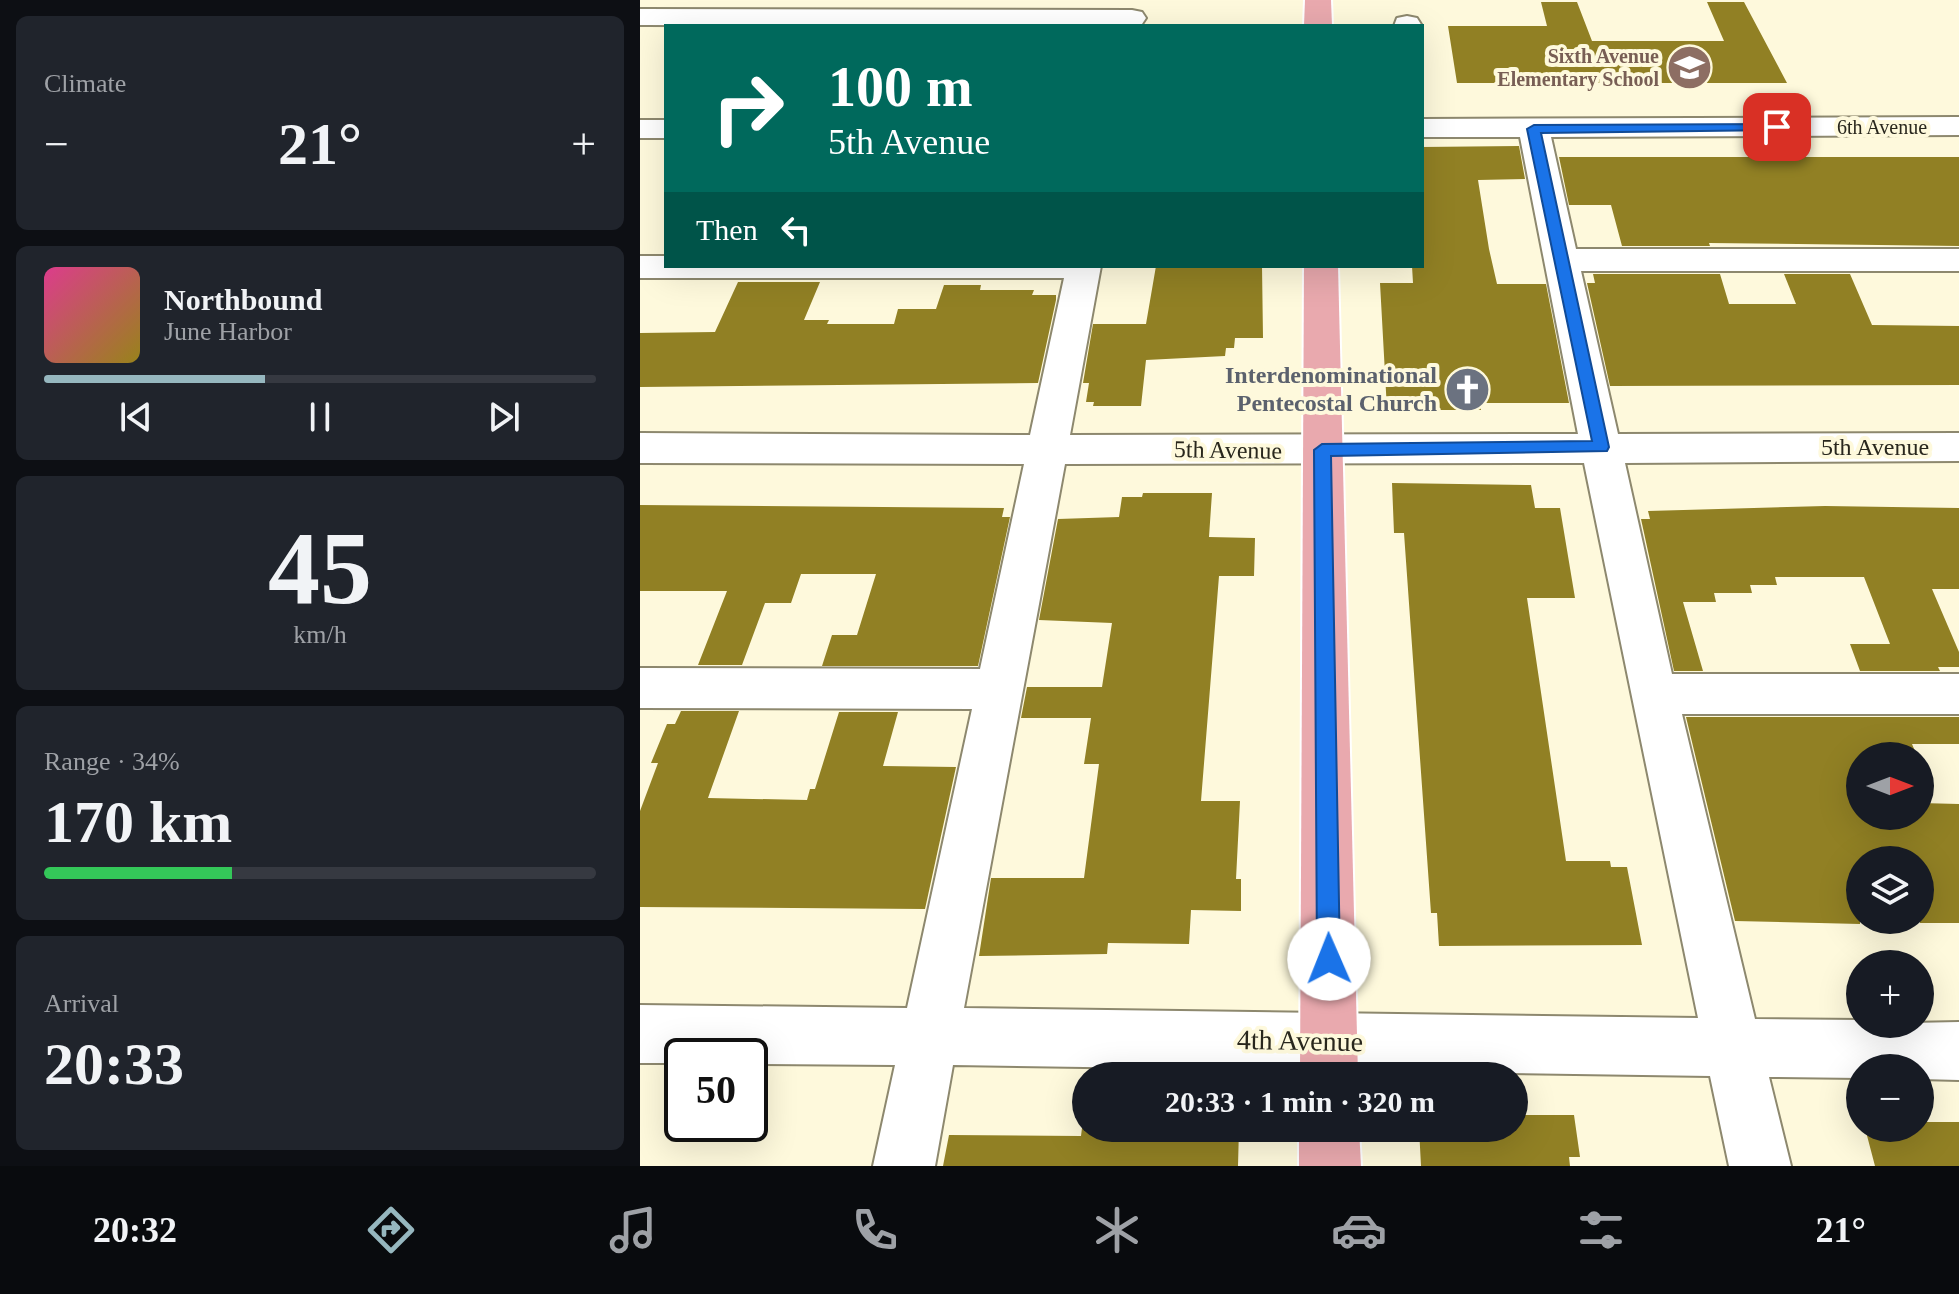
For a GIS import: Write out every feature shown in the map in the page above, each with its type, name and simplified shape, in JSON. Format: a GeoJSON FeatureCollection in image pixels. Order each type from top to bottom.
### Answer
{"type":"FeatureCollection","features":[{"type":"Feature","properties":{"kind":"main road"},"geometry":{"type":"LineString","coordinates":[[1318,0],[1318,24]]}},
{"type":"Feature","properties":{"kind":"main road"},"geometry":{"type":"LineString","coordinates":[[1321,268],[1329,1058]]}},
{"type":"Feature","properties":{"kind":"main road"},"geometry":{"type":"LineString","coordinates":[[1329,1142],[1330,1166]]}},
{"type":"Feature","properties":{"kind":"street"},"geometry":{"type":"LineString","coordinates":[[640,17],[1133,15]]}},
{"type":"Feature","properties":{"kind":"street","name":"6th Avenue"},"geometry":{"type":"LineString","coordinates":[[1424,128],[1959,126]]}},
{"type":"Feature","properties":{"kind":"street"},"geometry":{"type":"LineString","coordinates":[[640,129],[664,129]]}},
{"type":"Feature","properties":{"kind":"street"},"geometry":{"type":"LineString","coordinates":[[1534,129],[1653,694],[1760,1166]]}},
{"type":"Feature","properties":{"kind":"street"},"geometry":{"type":"LineString","coordinates":[[1562,260],[1959,260]]}},
{"type":"Feature","properties":{"kind":"street"},"geometry":{"type":"LineString","coordinates":[[640,267],[664,267]]}},
{"type":"Feature","properties":{"kind":"street"},"geometry":{"type":"LineString","coordinates":[[904,1166],[1084,268]]}},
{"type":"Feature","properties":{"kind":"street","name":"5th Avenue"},"geometry":{"type":"LineString","coordinates":[[640,448],[1322,450],[1959,447]]}},
{"type":"Feature","properties":{"kind":"street"},"geometry":{"type":"LineString","coordinates":[[640,688],[1000,689]]}},
{"type":"Feature","properties":{"kind":"street"},"geometry":{"type":"LineString","coordinates":[[1653,694],[1959,694]]}},
{"type":"Feature","properties":{"kind":"street","name":"4th Avenue"},"geometry":{"type":"LineString","coordinates":[[640,1034],[931,1038],[1329,1058],[1735,1049],[1959,1051]]}},
{"type":"Feature","properties":{"kind":"building"},"geometry":{"type":"Polygon","coordinates":[[[1541,2],[1577,2],[1592,41],[1724,41],[1707,2],[1744,2],[1787,83],[1457,83],[1448,26],[1547,26],[1541,2]]]}},
{"type":"Feature","properties":{"kind":"building"},"geometry":{"type":"Polygon","coordinates":[[[1519,146],[1525,179],[1478,180],[1489,249],[1497,284],[1546,284],[1569,403],[1480,403],[1481,410],[1387,410],[1380,283],[1413,283],[1412,268],[1424,268],[1424,147],[1519,146]]]}},
{"type":"Feature","properties":{"kind":"building"},"geometry":{"type":"Polygon","coordinates":[[[1559,157],[1959,157],[1959,246],[1709,243],[1710,246],[1622,246],[1611,205],[1569,205],[1559,157]]]}},
{"type":"Feature","properties":{"kind":"building"},"geometry":{"type":"Polygon","coordinates":[[[1156,268],[1262,268],[1263,338],[1235,338],[1234,348],[1226,348],[1225,356],[1146,360],[1141,406],[1093,406],[1094,402],[1086,402],[1089,383],[1083,383],[1093,324],[1146,324],[1156,268]]]}},
{"type":"Feature","properties":{"kind":"building"},"geometry":{"type":"Polygon","coordinates":[[[1593,274],[1720,274],[1729,304],[1796,304],[1784,274],[1850,274],[1872,325],[1959,326],[1959,385],[1610,386],[1587,283],[1595,283],[1593,274]]]}},
{"type":"Feature","properties":{"kind":"building"},"geometry":{"type":"Polygon","coordinates":[[[738,282],[820,282],[804,320],[829,320],[827,324],[894,324],[898,309],[936,309],[944,285],[981,285],[980,290],[1034,290],[1032,295],[1056,295],[1056,300],[1038,383],[640,387],[640,333],[715,332],[738,282]]]}},
{"type":"Feature","properties":{"kind":"building"},"geometry":{"type":"Polygon","coordinates":[[[1392,483],[1531,485],[1535,508],[1560,508],[1575,598],[1527,598],[1566,861],[1610,861],[1611,867],[1627,867],[1642,945],[1439,946],[1437,913],[1431,913],[1404,533],[1394,533],[1392,483]]]}},
{"type":"Feature","properties":{"kind":"building"},"geometry":{"type":"Polygon","coordinates":[[[1143,493],[1212,493],[1209,537],[1255,538],[1254,576],[1219,576],[1201,801],[1240,801],[1236,879],[1241,879],[1241,911],[1191,910],[1189,944],[1108,943],[1107,954],[979,956],[991,878],[1084,878],[1099,764],[1084,764],[1091,718],[1021,718],[1027,687],[1102,687],[1112,623],[1039,620],[1058,519],[1119,517],[1122,497],[1142,497],[1143,493]]]}},
{"type":"Feature","properties":{"kind":"building"},"geometry":{"type":"Polygon","coordinates":[[[640,505],[1004,508],[1002,517],[1010,517],[978,666],[822,666],[832,635],[857,635],[876,574],[801,574],[791,603],[765,603],[742,665],[698,665],[727,591],[640,591],[640,505]]]}},
{"type":"Feature","properties":{"kind":"building"},"geometry":{"type":"Polygon","coordinates":[[[1825,506],[1959,508],[1959,589],[1932,589],[1959,652],[1959,667],[1938,667],[1940,671],[1860,671],[1850,644],[1890,644],[1864,577],[1775,577],[1777,585],[1750,585],[1752,593],[1714,593],[1716,602],[1683,602],[1703,671],[1674,671],[1641,519],[1650,519],[1648,511],[1825,506]]]}},
{"type":"Feature","properties":{"kind":"building"},"geometry":{"type":"Polygon","coordinates":[[[681,711],[739,711],[708,798],[807,800],[810,789],[815,789],[839,712],[898,712],[883,766],[956,767],[925,909],[640,907],[640,811],[658,763],[651,763],[667,724],[675,724],[681,711]]]}},
{"type":"Feature","properties":{"kind":"building"},"geometry":{"type":"Polygon","coordinates":[[[1686,717],[1959,717],[1959,744],[1846,742],[1846,830],[1934,830],[1934,803],[1959,804],[1959,923],[1934,923],[1934,846],[1846,846],[1846,924],[1735,921],[1686,717]]]}},
{"type":"Feature","properties":{"kind":"building"},"geometry":{"type":"Polygon","coordinates":[[[1528,1115],[1574,1115],[1580,1157],[1569,1157],[1570,1166],[1421,1166],[1420,1142],[1528,1142],[1528,1115]]]}},
{"type":"Feature","properties":{"kind":"building"},"geometry":{"type":"Polygon","coordinates":[[[1934,1122],[1959,1122],[1959,1166],[1875,1166],[1869,1142],[1934,1142],[1934,1122]]]}},
{"type":"Feature","properties":{"kind":"building"},"geometry":{"type":"Polygon","coordinates":[[[949,1135],[1072,1136],[1072,1142],[1239,1142],[1238,1166],[943,1166],[949,1135]]]}},
{"type":"Feature","properties":{"kind":"place","name":"Sixth Avenue Elementary School"},"geometry":{"type":"Point","coordinates":[1690,68]}},
{"type":"Feature","properties":{"kind":"place","name":"Interdenominational Pentecostal Church"},"geometry":{"type":"Point","coordinates":[1468,389]}},
{"type":"Feature","properties":{"kind":"route"},"geometry":{"type":"LineString","coordinates":[[1329,959],[1322,450],[1601,447],[1534,129],[1777,127]]}}]}
